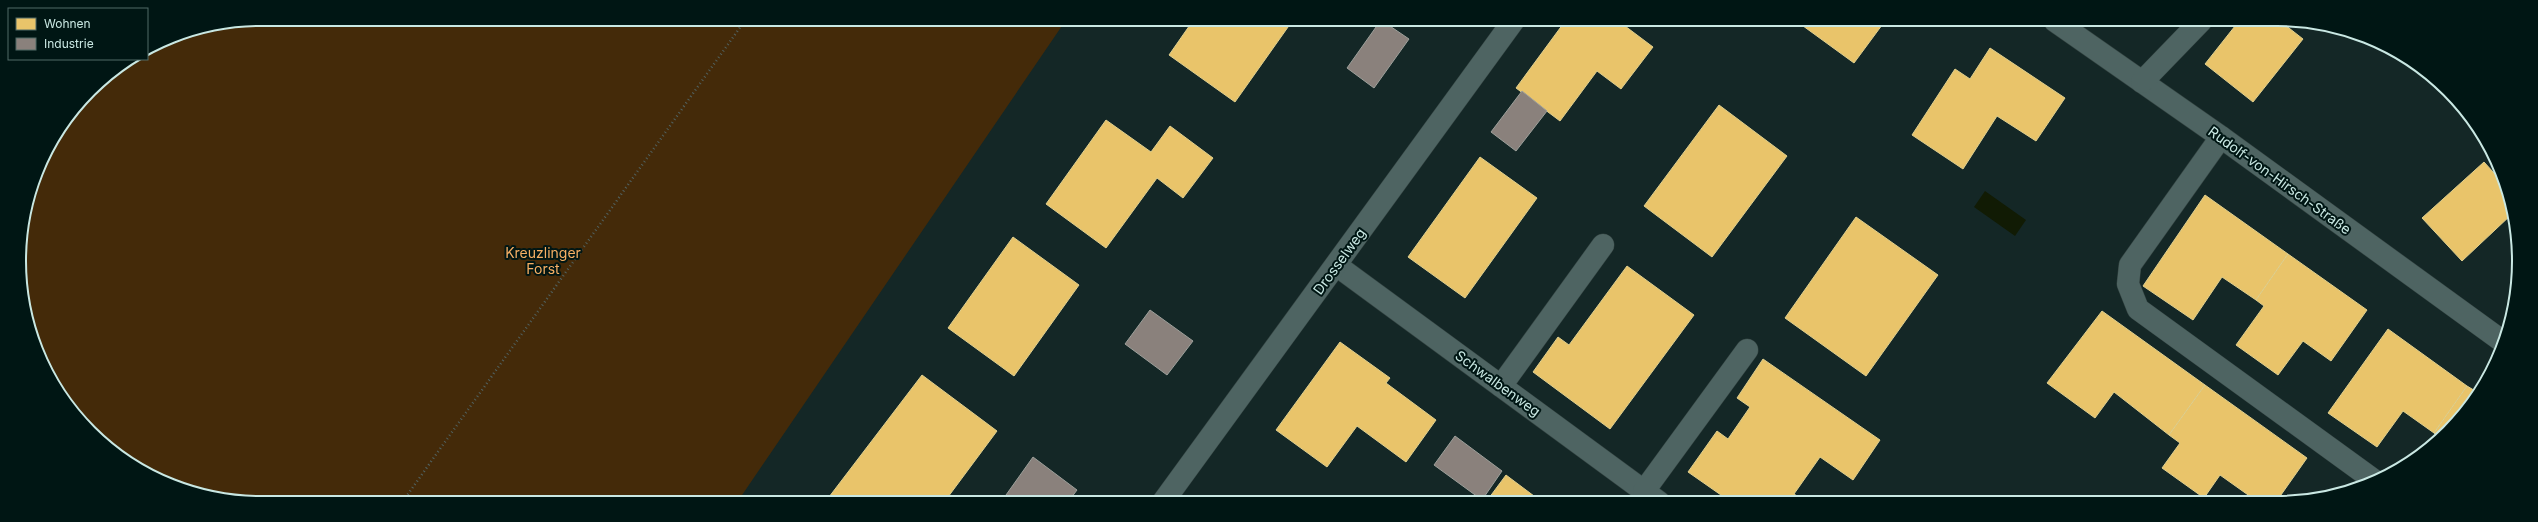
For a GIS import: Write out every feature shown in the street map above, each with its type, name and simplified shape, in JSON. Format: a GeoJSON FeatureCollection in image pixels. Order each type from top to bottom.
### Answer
{"type":"FeatureCollection","features":[{"type":"Feature","properties":{"kind":"street","name":"Drosselweg"},"geometry":{"type":"LineString","coordinates":[[1167,496],[1510,26]]}},
{"type":"Feature","properties":{"kind":"street","name":"Rudolf-von-Hirsch-Straße"},"geometry":{"type":"LineString","coordinates":[[2062,26],[2221,137],[2499,339]]}},
{"type":"Feature","properties":{"kind":"street"},"geometry":{"type":"LineString","coordinates":[[2142,82],[2196,26]]}},
{"type":"Feature","properties":{"kind":"street"},"geometry":{"type":"LineString","coordinates":[[2221,137],[2130,265],[2128,284],[2138,309],[2369,477]]}},
{"type":"Feature","properties":{"kind":"street"},"geometry":{"type":"LineString","coordinates":[[1501,386],[1603,245]]}},
{"type":"Feature","properties":{"kind":"street","name":"Schwalbenweg"},"geometry":{"type":"LineString","coordinates":[[1336,265],[1652,496]]}},
{"type":"Feature","properties":{"kind":"street"},"geometry":{"type":"LineString","coordinates":[[1652,496],[1747,350]]}},
{"type":"Feature","properties":{"kind":"path"},"geometry":{"type":"LineString","coordinates":[[406,496],[742,26]]}},
{"type":"Feature","properties":{"kind":"green space","name":"Kreuzlinger Forst"},"geometry":{"type":"Polygon","coordinates":[[[261,26],[1062,26],[741,496],[261,496],[230,494],[200,488],[185,484],[143,465],[106,438],[84,416],[66,392],[50,365],[38,337],[28,292],[26,261],[28,230],[38,185],[50,157],[57,143],[84,106],[106,84],[139,60],[148,60],[148,54],[185,38],[230,28],[261,26]]]}},
{"type":"Feature","properties":{"kind":"shaded area"},"geometry":{"type":"Polygon","coordinates":[[[1985,191],[2026,220],[2015,236],[1974,207],[1985,191]]]}},
{"type":"Feature","properties":{"kind":"building: Wohnen"},"geometry":{"type":"Polygon","coordinates":[[[1189,26],[1289,26],[1235,102],[1169,55],[1189,26]]]}},
{"type":"Feature","properties":{"kind":"building: Wohnen"},"geometry":{"type":"Polygon","coordinates":[[[1562,26],[1625,26],[1653,47],[1621,89],[1597,71],[1560,121],[1516,88],[1562,26]]]}},
{"type":"Feature","properties":{"kind":"building: Wohnen"},"geometry":{"type":"Polygon","coordinates":[[[1803,26],[1881,26],[1854,63],[1803,26]]]}},
{"type":"Feature","properties":{"kind":"building: Wohnen"},"geometry":{"type":"Polygon","coordinates":[[[2235,26],[2287,27],[2303,39],[2253,102],[2205,64],[2235,26]]]}},
{"type":"Feature","properties":{"kind":"building: Wohnen"},"geometry":{"type":"Polygon","coordinates":[[[1990,48],[2065,98],[2036,141],[1997,116],[1963,169],[1912,135],[1955,69],[1970,79],[1990,48]]]}},
{"type":"Feature","properties":{"kind":"building: Wohnen"},"geometry":{"type":"Polygon","coordinates":[[[1719,105],[1787,156],[1712,257],[1644,206],[1719,105]]]}},
{"type":"Feature","properties":{"kind":"building: Wohnen"},"geometry":{"type":"Polygon","coordinates":[[[1106,120],[1151,152],[1170,126],[1213,158],[1183,198],[1157,178],[1106,248],[1046,204],[1106,120]]]}},
{"type":"Feature","properties":{"kind":"building: Wohnen"},"geometry":{"type":"Polygon","coordinates":[[[1480,157],[1537,198],[1465,298],[1408,257],[1480,157]]]}},
{"type":"Feature","properties":{"kind":"building: Wohnen"},"geometry":{"type":"Polygon","coordinates":[[[2484,162],[2496,175],[2500,185],[2508,218],[2462,261],[2422,218],[2484,162]]]}},
{"type":"Feature","properties":{"kind":"building: Wohnen"},"geometry":{"type":"Polygon","coordinates":[[[2205,195],[2288,254],[2256,300],[2222,277],[2193,320],[2143,286],[2205,195]]]}},
{"type":"Feature","properties":{"kind":"building: Wohnen"},"geometry":{"type":"Polygon","coordinates":[[[1856,217],[1938,275],[1866,376],[1785,318],[1856,217]]]}},
{"type":"Feature","properties":{"kind":"building: Wohnen"},"geometry":{"type":"Polygon","coordinates":[[[1013,237],[1079,285],[1014,376],[948,328],[1013,237]]]}},
{"type":"Feature","properties":{"kind":"building: Wohnen"},"geometry":{"type":"Polygon","coordinates":[[[2288,254],[2367,310],[2331,361],[2303,341],[2278,375],[2236,345],[2264,306],[2256,300],[2288,254]]]}},
{"type":"Feature","properties":{"kind":"building: Wohnen"},"geometry":{"type":"Polygon","coordinates":[[[1627,266],[1694,315],[1610,429],[1533,372],[1558,337],[1569,345],[1627,266]]]}},
{"type":"Feature","properties":{"kind":"building: Wohnen"},"geometry":{"type":"Polygon","coordinates":[[[2102,311],[2205,385],[2169,435],[2114,392],[2095,418],[2047,383],[2102,311]]]}},
{"type":"Feature","properties":{"kind":"building: Wohnen"},"geometry":{"type":"Polygon","coordinates":[[[2388,329],[2467,386],[2434,433],[2403,411],[2377,447],[2328,413],[2388,329]]]}},
{"type":"Feature","properties":{"kind":"building: Wohnen"},"geometry":{"type":"Polygon","coordinates":[[[1340,342],[1390,378],[1386,383],[1436,420],[1406,462],[1357,426],[1327,467],[1276,430],[1340,342]]]}},
{"type":"Feature","properties":{"kind":"building: Wohnen"},"geometry":{"type":"Polygon","coordinates":[[[1763,359],[1880,440],[1853,480],[1820,457],[1794,494],[1797,496],[1722,496],[1688,472],[1717,431],[1728,439],[1750,407],[1737,398],[1763,359]]]}},
{"type":"Feature","properties":{"kind":"building: Wohnen"},"geometry":{"type":"Polygon","coordinates":[[[922,375],[997,431],[949,496],[830,496],[922,375]]]}},
{"type":"Feature","properties":{"kind":"building: Wohnen"},"geometry":{"type":"Polygon","coordinates":[[[2205,385],[2307,458],[2280,496],[2250,496],[2220,475],[2205,496],[2201,496],[2162,468],[2180,443],[2169,435],[2205,385]]]}},
{"type":"Feature","properties":{"kind":"building: Wohnen"},"geometry":{"type":"Polygon","coordinates":[[[2467,386],[2473,390],[2454,416],[2436,434],[2434,433],[2467,386]]]}},
{"type":"Feature","properties":{"kind":"building: Wohnen"},"geometry":{"type":"Polygon","coordinates":[[[1506,475],[1534,496],[1490,496],[1506,475]]]}},
{"type":"Feature","properties":{"kind":"building: Industrie"},"geometry":{"type":"Polygon","coordinates":[[[1377,26],[1390,26],[1409,39],[1374,88],[1347,68],[1377,26]]]}},
{"type":"Feature","properties":{"kind":"building: Industrie"},"geometry":{"type":"Polygon","coordinates":[[[1522,91],[1547,111],[1516,151],[1491,132],[1522,91]]]}},
{"type":"Feature","properties":{"kind":"building: Industrie"},"geometry":{"type":"Polygon","coordinates":[[[1150,310],[1193,341],[1167,375],[1125,344],[1150,310]]]}},
{"type":"Feature","properties":{"kind":"building: Industrie"},"geometry":{"type":"Polygon","coordinates":[[[1455,436],[1502,471],[1485,496],[1477,496],[1434,465],[1455,436]]]}},
{"type":"Feature","properties":{"kind":"building: Industrie"},"geometry":{"type":"Polygon","coordinates":[[[1033,457],[1077,490],[1072,496],[1006,495],[1033,457]]]}}]}
